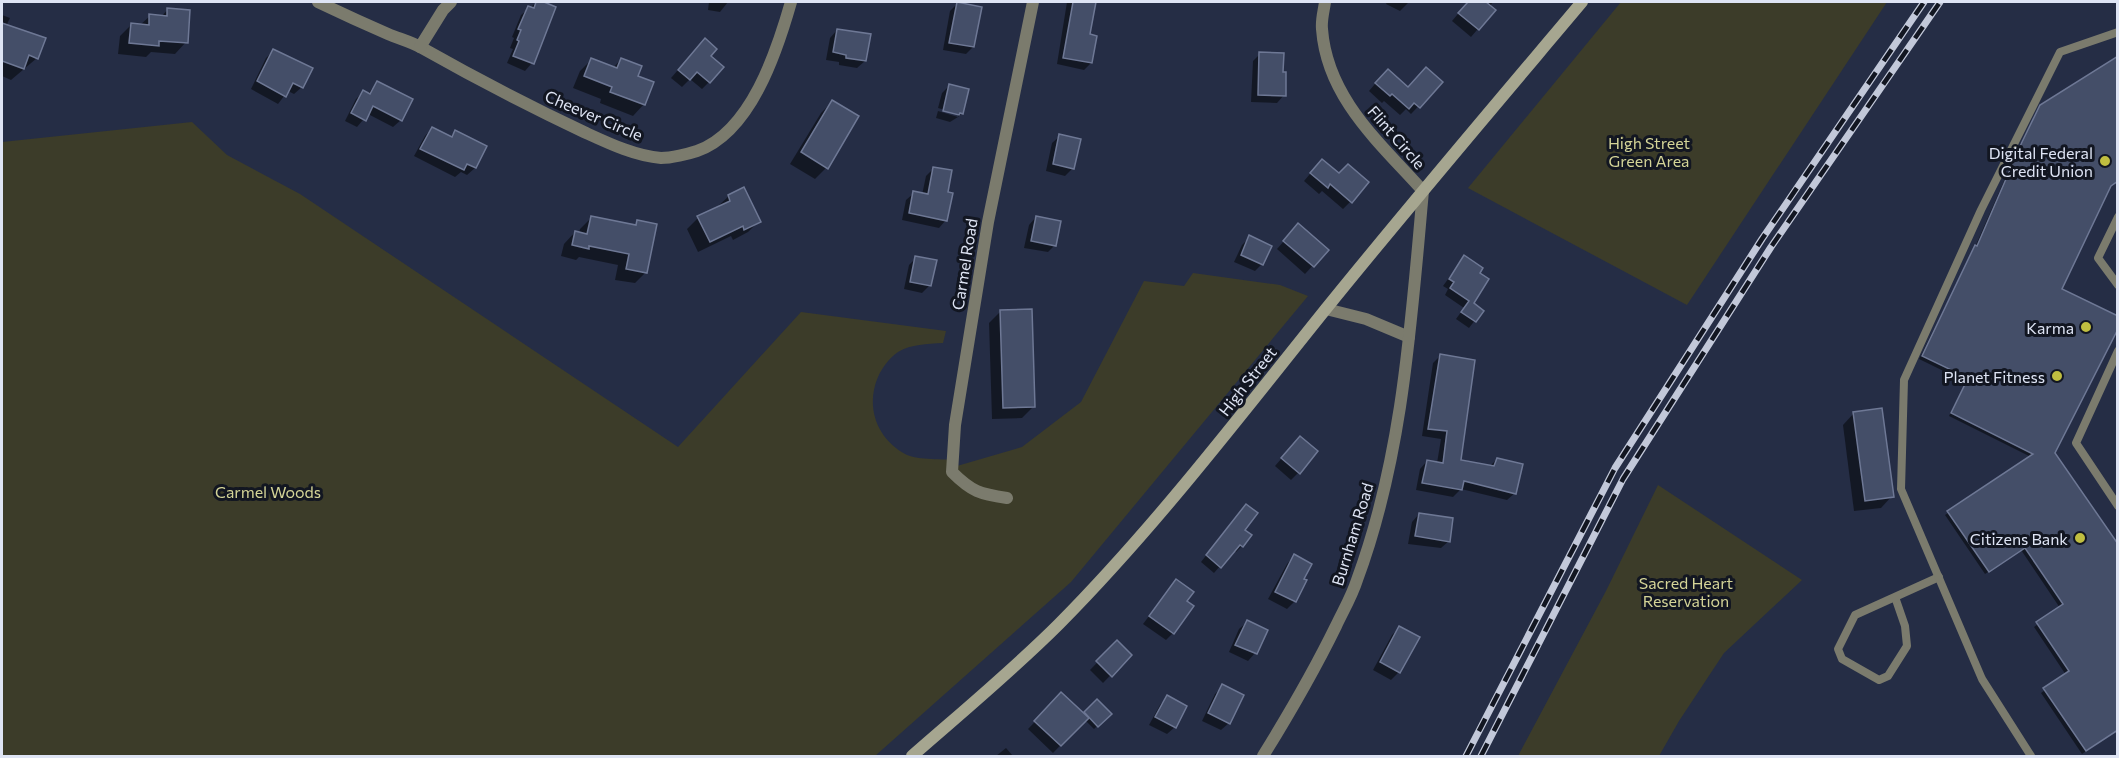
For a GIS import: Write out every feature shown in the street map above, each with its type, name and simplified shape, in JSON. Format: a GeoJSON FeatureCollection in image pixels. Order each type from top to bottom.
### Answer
{"type":"FeatureCollection","features":[{"type":"Feature","properties":{"kind":"main road","name":"High Street"},"geometry":{"type":"LineString","coordinates":[[912,756],[1059,624],[1136,542],[1180,492],[1423,191],[1582,2]]}},
{"type":"Feature","properties":{"kind":"street","name":"Cheever Circle"},"geometry":{"type":"LineString","coordinates":[[318,2],[420,47],[448,64],[551,116],[636,153],[663,158],[698,151],[719,138],[739,118],[760,87],[779,43],[791,2]]}},
{"type":"Feature","properties":{"kind":"street"},"geometry":{"type":"LineString","coordinates":[[420,47],[443,10],[451,2]]}},
{"type":"Feature","properties":{"kind":"street","name":"Carmel Road"},"geometry":{"type":"LineString","coordinates":[[1007,498],[986,495],[967,487],[952,472],[955,425],[988,222],[1033,2]]}},
{"type":"Feature","properties":{"kind":"street","name":"Flint Circle"},"geometry":{"type":"LineString","coordinates":[[1325,2],[1322,27],[1326,60],[1339,90],[1362,125],[1423,191]]}},
{"type":"Feature","properties":{"kind":"street","name":"Burnham Road"},"geometry":{"type":"LineString","coordinates":[[1263,756],[1306,683],[1356,583],[1373,535],[1400,408],[1423,191]]}},
{"type":"Feature","properties":{"kind":"street"},"geometry":{"type":"LineString","coordinates":[[1326,309],[1366,319],[1409,337]]}},
{"type":"Feature","properties":{"kind":"lane"},"geometry":{"type":"LineString","coordinates":[[2031,756],[1982,678],[1901,489],[1904,380],[1982,210],[2061,52],[2118,32]]}},
{"type":"Feature","properties":{"kind":"lane"},"geometry":{"type":"LineString","coordinates":[[2118,217],[2098,258],[2118,285]]}},
{"type":"Feature","properties":{"kind":"lane"},"geometry":{"type":"LineString","coordinates":[[2118,351],[2076,443],[2118,506]]}},
{"type":"Feature","properties":{"kind":"lane"},"geometry":{"type":"LineString","coordinates":[[1895,597],[1905,626],[1907,646],[1888,676],[1879,680],[1842,659],[1838,649],[1855,615],[1939,577]]}},
{"type":"Feature","properties":{"kind":"green space","name":"High Street Green Area"},"geometry":{"type":"Polygon","coordinates":[[[1621,2],[1887,2],[1687,305],[1468,188],[1621,2]]]}},
{"type":"Feature","properties":{"kind":"green space","name":"Carmel Woods"},"geometry":{"type":"Polygon","coordinates":[[[192,122],[227,155],[300,194],[678,447],[801,312],[946,331],[943,343],[909,347],[898,352],[889,360],[874,388],[873,400],[876,422],[888,441],[897,449],[918,458],[957,460],[957,466],[1022,447],[1081,402],[1144,281],[1184,286],[1193,273],[1280,285],[1308,296],[1071,582],[875,756],[2,756],[2,142],[192,122]]]}},
{"type":"Feature","properties":{"kind":"green space","name":"Sacred Heart Reservation"},"geometry":{"type":"Polygon","coordinates":[[[1658,485],[1802,580],[1724,653],[1659,756],[1518,756],[1606,591],[1658,485]]]}},
{"type":"Feature","properties":{"kind":"building"},"geometry":{"type":"Polygon","coordinates":[[[536,2],[544,2],[556,7],[534,64],[513,56],[519,41],[517,40],[521,30],[518,29],[528,6],[534,8],[536,2]]]}},
{"type":"Feature","properties":{"kind":"building"},"geometry":{"type":"Polygon","coordinates":[[[957,2],[982,7],[974,47],[949,43],[957,2]]]}},
{"type":"Feature","properties":{"kind":"building"},"geometry":{"type":"Polygon","coordinates":[[[1073,2],[1096,2],[1090,34],[1097,36],[1092,63],[1063,58],[1073,2]]]}},
{"type":"Feature","properties":{"kind":"building"},"geometry":{"type":"Polygon","coordinates":[[[1468,2],[1486,2],[1496,10],[1479,30],[1458,13],[1468,2]]]}},
{"type":"Feature","properties":{"kind":"building"},"geometry":{"type":"Polygon","coordinates":[[[167,8],[190,10],[188,43],[159,41],[159,46],[129,43],[131,23],[149,25],[149,14],[167,16],[167,8]]]}},
{"type":"Feature","properties":{"kind":"building"},"geometry":{"type":"Polygon","coordinates":[[[2,23],[46,38],[38,59],[29,55],[24,69],[2,61],[2,23]]]}},
{"type":"Feature","properties":{"kind":"building"},"geometry":{"type":"Polygon","coordinates":[[[837,29],[871,34],[866,61],[846,58],[846,55],[833,52],[837,29]]]}},
{"type":"Feature","properties":{"kind":"building"},"geometry":{"type":"Polygon","coordinates":[[[705,38],[717,49],[711,56],[724,67],[710,83],[697,72],[690,80],[678,70],[705,38]]]}},
{"type":"Feature","properties":{"kind":"building"},"geometry":{"type":"Polygon","coordinates":[[[273,49],[313,68],[303,88],[293,83],[286,97],[257,81],[273,49]]]}},
{"type":"Feature","properties":{"kind":"building"},"geometry":{"type":"Polygon","coordinates":[[[1259,52],[1284,53],[1283,72],[1286,72],[1286,96],[1258,95],[1259,52]]]}},
{"type":"Feature","properties":{"kind":"building"},"geometry":{"type":"Polygon","coordinates":[[[2118,56],[2118,181],[2111,186],[2062,289],[2118,316],[2118,329],[2055,453],[2118,544],[2118,730],[2086,751],[2043,688],[2069,671],[2036,622],[2063,604],[2025,548],[1989,572],[1947,511],[2033,454],[1951,413],[1968,378],[1922,356],[1975,245],[1977,246],[2040,105],[2118,56]]]}},
{"type":"Feature","properties":{"kind":"building"},"geometry":{"type":"Polygon","coordinates":[[[591,58],[617,68],[621,58],[642,66],[638,76],[654,82],[645,105],[610,92],[612,87],[584,76],[591,58]]]}},
{"type":"Feature","properties":{"kind":"building"},"geometry":{"type":"Polygon","coordinates":[[[1426,67],[1443,82],[1420,108],[1414,103],[1409,109],[1375,83],[1388,69],[1408,87],[1426,67]]]}},
{"type":"Feature","properties":{"kind":"building"},"geometry":{"type":"Polygon","coordinates":[[[377,81],[413,99],[402,121],[373,106],[366,121],[351,113],[363,90],[370,94],[377,81]]]}},
{"type":"Feature","properties":{"kind":"building"},"geometry":{"type":"Polygon","coordinates":[[[949,84],[969,89],[963,114],[943,111],[949,84]]]}},
{"type":"Feature","properties":{"kind":"building"},"geometry":{"type":"Polygon","coordinates":[[[832,100],[859,116],[828,169],[801,152],[832,100]]]}},
{"type":"Feature","properties":{"kind":"building"},"geometry":{"type":"Polygon","coordinates":[[[432,127],[452,137],[455,130],[487,146],[476,168],[467,164],[464,170],[420,149],[432,127]]]}},
{"type":"Feature","properties":{"kind":"building"},"geometry":{"type":"Polygon","coordinates":[[[1059,134],[1081,139],[1074,169],[1053,164],[1059,134]]]}},
{"type":"Feature","properties":{"kind":"building"},"geometry":{"type":"Polygon","coordinates":[[[1322,159],[1339,173],[1348,164],[1369,182],[1352,203],[1330,184],[1328,188],[1310,173],[1322,159]]]}},
{"type":"Feature","properties":{"kind":"building"},"geometry":{"type":"Polygon","coordinates":[[[933,167],[952,170],[948,192],[953,193],[947,221],[909,213],[913,191],[928,194],[933,167]]]}},
{"type":"Feature","properties":{"kind":"building"},"geometry":{"type":"Polygon","coordinates":[[[744,187],[761,222],[744,230],[743,226],[710,242],[697,216],[730,201],[728,195],[744,187]]]}},
{"type":"Feature","properties":{"kind":"building"},"geometry":{"type":"Polygon","coordinates":[[[591,216],[636,225],[637,220],[657,224],[647,273],[626,269],[629,254],[572,245],[575,231],[587,234],[591,216]]]}},
{"type":"Feature","properties":{"kind":"building"},"geometry":{"type":"Polygon","coordinates":[[[1036,216],[1061,221],[1056,246],[1031,241],[1036,216]]]}},
{"type":"Feature","properties":{"kind":"building"},"geometry":{"type":"Polygon","coordinates":[[[1298,223],[1329,250],[1314,267],[1283,241],[1298,223]]]}},
{"type":"Feature","properties":{"kind":"building"},"geometry":{"type":"Polygon","coordinates":[[[1249,235],[1272,246],[1263,265],[1241,255],[1249,235]]]}},
{"type":"Feature","properties":{"kind":"building"},"geometry":{"type":"Polygon","coordinates":[[[1464,255],[1483,268],[1480,273],[1489,279],[1474,303],[1484,311],[1476,322],[1461,312],[1469,301],[1450,288],[1454,282],[1449,279],[1464,255]]]}},
{"type":"Feature","properties":{"kind":"building"},"geometry":{"type":"Polygon","coordinates":[[[915,256],[937,260],[931,286],[910,282],[915,256]]]}},
{"type":"Feature","properties":{"kind":"building"},"geometry":{"type":"Polygon","coordinates":[[[1032,309],[1035,407],[1003,408],[1000,310],[1032,309]]]}},
{"type":"Feature","properties":{"kind":"building"},"geometry":{"type":"Polygon","coordinates":[[[1440,354],[1475,360],[1461,460],[1494,466],[1497,458],[1523,464],[1516,494],[1464,481],[1462,490],[1422,483],[1427,460],[1443,463],[1447,431],[1428,429],[1440,354]]]}},
{"type":"Feature","properties":{"kind":"building"},"geometry":{"type":"Polygon","coordinates":[[[1882,408],[1894,497],[1865,501],[1853,412],[1882,408]]]}},
{"type":"Feature","properties":{"kind":"building"},"geometry":{"type":"Polygon","coordinates":[[[1300,436],[1318,451],[1300,474],[1281,458],[1300,436]]]}},
{"type":"Feature","properties":{"kind":"building"},"geometry":{"type":"Polygon","coordinates":[[[1246,504],[1258,513],[1245,530],[1252,535],[1243,547],[1240,545],[1221,568],[1206,555],[1246,504]]]}},
{"type":"Feature","properties":{"kind":"building"},"geometry":{"type":"Polygon","coordinates":[[[1419,513],[1453,518],[1450,542],[1415,536],[1419,513]]]}},
{"type":"Feature","properties":{"kind":"building"},"geometry":{"type":"Polygon","coordinates":[[[1294,554],[1312,564],[1296,602],[1275,592],[1294,554]]]}},
{"type":"Feature","properties":{"kind":"building"},"geometry":{"type":"Polygon","coordinates":[[[1176,579],[1194,592],[1187,601],[1194,606],[1174,634],[1149,616],[1176,579]]]}},
{"type":"Feature","properties":{"kind":"building"},"geometry":{"type":"Polygon","coordinates":[[[1247,620],[1268,630],[1257,654],[1235,645],[1247,620]]]}},
{"type":"Feature","properties":{"kind":"building"},"geometry":{"type":"Polygon","coordinates":[[[1399,626],[1420,637],[1400,673],[1380,662],[1399,626]]]}},
{"type":"Feature","properties":{"kind":"building"},"geometry":{"type":"Polygon","coordinates":[[[1117,640],[1132,655],[1112,677],[1096,661],[1117,640]]]}},
{"type":"Feature","properties":{"kind":"building"},"geometry":{"type":"Polygon","coordinates":[[[1222,684],[1244,695],[1230,724],[1208,713],[1222,684]]]}},
{"type":"Feature","properties":{"kind":"building"},"geometry":{"type":"Polygon","coordinates":[[[1061,692],[1089,718],[1061,746],[1034,721],[1061,692]]]}},
{"type":"Feature","properties":{"kind":"building"},"geometry":{"type":"Polygon","coordinates":[[[1167,695],[1187,706],[1176,728],[1155,717],[1167,695]]]}},
{"type":"Feature","properties":{"kind":"building"},"geometry":{"type":"Polygon","coordinates":[[[1097,699],[1112,714],[1098,727],[1084,712],[1097,699]]]}},
{"type":"Feature","properties":{"kind":"railway"},"geometry":{"type":"LineString","coordinates":[[1466,756],[1615,468],[1762,239],[1924,2]]}},
{"type":"Feature","properties":{"kind":"railway"},"geometry":{"type":"LineString","coordinates":[[1481,756],[1623,479],[1771,247],[1940,2]]}},
{"type":"Feature","properties":{"kind":"place","name":"Digital Federal Credit Union"},"geometry":{"type":"Point","coordinates":[2105,161]}},
{"type":"Feature","properties":{"kind":"place","name":"Karma"},"geometry":{"type":"Point","coordinates":[2086,327]}},
{"type":"Feature","properties":{"kind":"place","name":"Planet Fitness"},"geometry":{"type":"Point","coordinates":[2057,376]}},
{"type":"Feature","properties":{"kind":"place","name":"Citizens Bank"},"geometry":{"type":"Point","coordinates":[2080,538]}}]}
